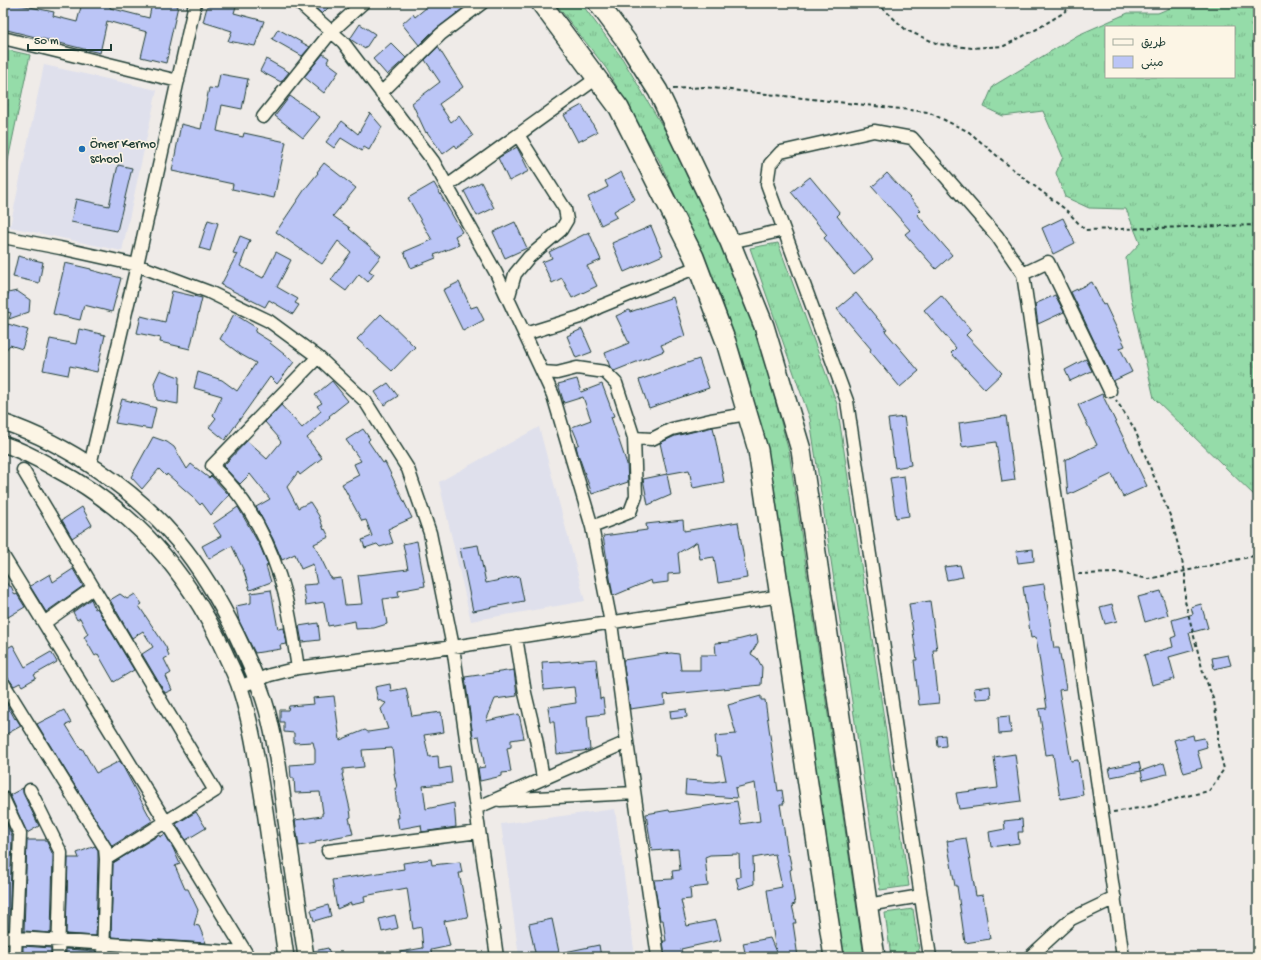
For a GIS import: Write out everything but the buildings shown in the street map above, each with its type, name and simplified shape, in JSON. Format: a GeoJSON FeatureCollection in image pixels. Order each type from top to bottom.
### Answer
{"type":"FeatureCollection","features":[{"type":"Feature","properties":{"kind":"main road"},"geometry":{"type":"LineString","coordinates":[[541,3],[619,108],[697,267],[726,342],[758,450],[834,957]]}},
{"type":"Feature","properties":{"kind":"main road"},"geometry":{"type":"LineString","coordinates":[[598,3],[627,42],[658,91],[730,242],[764,326],[801,450],[875,957]]}},
{"type":"Feature","properties":{"kind":"street"},"geometry":{"type":"LineString","coordinates":[[90,465],[137,266],[195,3]]}},
{"type":"Feature","properties":{"kind":"street"},"geometry":{"type":"LineString","coordinates":[[298,3],[343,42],[433,160],[496,273],[553,395],[592,527],[611,623],[626,742],[658,957]]}},
{"type":"Feature","properties":{"kind":"street"},"geometry":{"type":"LineString","coordinates":[[263,117],[331,32],[363,3]]}},
{"type":"Feature","properties":{"kind":"street"},"geometry":{"type":"LineString","coordinates":[[381,93],[441,34],[482,3]]}},
{"type":"Feature","properties":{"kind":"street"},"geometry":{"type":"LineString","coordinates":[[3,38],[178,81]]}},
{"type":"Feature","properties":{"kind":"street"},"geometry":{"type":"LineString","coordinates":[[447,186],[597,78]]}},
{"type":"Feature","properties":{"kind":"street"},"geometry":{"type":"LineString","coordinates":[[930,957],[847,401],[767,184],[770,164],[781,152],[874,131],[912,138],[997,236],[1023,274],[1123,957]]}},
{"type":"Feature","properties":{"kind":"street"},"geometry":{"type":"LineString","coordinates":[[508,299],[515,274],[529,257],[561,230],[568,220],[565,209],[518,135]]}},
{"type":"Feature","properties":{"kind":"street"},"geometry":{"type":"LineString","coordinates":[[730,242],[784,230]]}},
{"type":"Feature","properties":{"kind":"street"},"geometry":{"type":"LineString","coordinates":[[3,237],[137,266],[209,292],[268,321],[318,357],[365,401],[408,469],[430,533],[453,647],[497,957]]}},
{"type":"Feature","properties":{"kind":"street"},"geometry":{"type":"LineString","coordinates":[[1023,274],[1048,262],[1110,391]]}},
{"type":"Feature","properties":{"kind":"street"},"geometry":{"type":"LineString","coordinates":[[525,334],[580,316],[697,267]]}},
{"type":"Feature","properties":{"kind":"street"},"geometry":{"type":"LineString","coordinates":[[298,668],[285,595],[267,541],[240,496],[212,466],[318,357]]}},
{"type":"Feature","properties":{"kind":"street"},"geometry":{"type":"LineString","coordinates":[[543,372],[557,373],[577,368],[605,372],[616,383],[634,438],[636,496],[630,512],[592,527]]}},
{"type":"Feature","properties":{"kind":"street"},"geometry":{"type":"LineString","coordinates":[[634,438],[652,439],[672,429],[747,414]]}},
{"type":"Feature","properties":{"kind":"street"},"geometry":{"type":"LineString","coordinates":[[3,422],[51,441],[116,483],[159,521],[178,542],[204,577],[225,612],[257,680],[270,723],[306,957]]}},
{"type":"Feature","properties":{"kind":"street"},"geometry":{"type":"LineString","coordinates":[[3,444],[68,475],[120,511],[143,532],[183,578],[213,628],[239,686],[250,723],[286,957]]}},
{"type":"Feature","properties":{"kind":"street"},"geometry":{"type":"LineString","coordinates":[[22,470],[215,791],[106,859]]}},
{"type":"Feature","properties":{"kind":"street"},"geometry":{"type":"LineString","coordinates":[[3,556],[246,953],[202,954],[158,952],[103,944],[9,937]]}},
{"type":"Feature","properties":{"kind":"street"},"geometry":{"type":"LineString","coordinates":[[44,623],[93,588]]}},
{"type":"Feature","properties":{"kind":"street"},"geometry":{"type":"LineString","coordinates":[[239,686],[284,671],[298,668],[453,647],[781,596]]}},
{"type":"Feature","properties":{"kind":"street"},"geometry":{"type":"LineString","coordinates":[[516,637],[524,693],[536,739],[543,778]]}},
{"type":"Feature","properties":{"kind":"street"},"geometry":{"type":"LineString","coordinates":[[3,683],[105,848],[106,859],[103,957]]}},
{"type":"Feature","properties":{"kind":"street"},"geometry":{"type":"LineString","coordinates":[[476,808],[626,742]]}},
{"type":"Feature","properties":{"kind":"street"},"geometry":{"type":"LineString","coordinates":[[30,790],[62,854],[58,957]]}},
{"type":"Feature","properties":{"kind":"street"},"geometry":{"type":"LineString","coordinates":[[491,801],[634,793]]}},
{"type":"Feature","properties":{"kind":"street"},"geometry":{"type":"LineString","coordinates":[[3,798],[20,834],[9,937],[15,957]]}},
{"type":"Feature","properties":{"kind":"street"},"geometry":{"type":"LineString","coordinates":[[328,851],[480,832]]}},
{"type":"Feature","properties":{"kind":"street"},"geometry":{"type":"LineString","coordinates":[[867,905],[921,896]]}},
{"type":"Feature","properties":{"kind":"street"},"geometry":{"type":"LineString","coordinates":[[278,901],[297,898]]}},
{"type":"Feature","properties":{"kind":"street"},"geometry":{"type":"LineString","coordinates":[[1030,957],[1071,919],[1115,898]]}},
{"type":"Feature","properties":{"kind":"path"},"geometry":{"type":"LineString","coordinates":[[877,3],[906,30],[938,44],[972,48],[1004,46],[1037,29],[1063,13],[1074,3]]}},
{"type":"Feature","properties":{"kind":"path"},"geometry":{"type":"LineString","coordinates":[[658,91],[704,87],[928,112],[969,132],[1021,176],[1065,209],[1086,230],[1258,225]]}},
{"type":"Feature","properties":{"kind":"path"},"geometry":{"type":"LineString","coordinates":[[1102,814],[1152,806],[1209,791],[1224,769],[1218,745],[1218,726],[1214,701],[1203,672],[1185,601],[1185,572],[1171,518],[1134,428],[1110,391]]}},
{"type":"Feature","properties":{"kind":"path"},"geometry":{"type":"LineString","coordinates":[[1067,575],[1120,573],[1149,579],[1258,556]]}},
{"type":"Feature","properties":{"kind":"shaded area"},"geometry":{"type":"Polygon","coordinates":[[[44,65],[157,90],[122,251],[10,227],[44,65]]]}},
{"type":"Feature","properties":{"kind":"shaded area"},"geometry":{"type":"Polygon","coordinates":[[[539,427],[585,601],[471,621],[439,482],[539,427]]]}},
{"type":"Feature","properties":{"kind":"shaded area"},"geometry":{"type":"Polygon","coordinates":[[[615,809],[635,957],[519,957],[501,824],[615,809]]]}},
{"type":"Feature","properties":{"kind":"green space"},"geometry":{"type":"Polygon","coordinates":[[[555,3],[581,3],[622,58],[676,149],[705,209],[738,285],[762,351],[789,452],[864,957],[843,957],[769,455],[742,358],[718,290],[659,160],[606,68],[555,3]]]}},
{"type":"Feature","properties":{"kind":"green space"},"geometry":{"type":"Polygon","coordinates":[[[1182,3],[1242,3],[1258,12],[1258,499],[1154,398],[1131,297],[1126,258],[1140,243],[1126,209],[1089,208],[1065,197],[1056,173],[1063,157],[1043,111],[1003,116],[984,107],[993,86],[1078,35],[1128,13],[1158,13],[1182,3]]]}},
{"type":"Feature","properties":{"kind":"green space"},"geometry":{"type":"Polygon","coordinates":[[[3,49],[30,55],[3,184],[3,49]]]}},
{"type":"Feature","properties":{"kind":"green space"},"geometry":{"type":"Polygon","coordinates":[[[778,243],[837,404],[909,886],[880,890],[810,419],[750,248],[778,243]]]}},
{"type":"Feature","properties":{"kind":"green space"},"geometry":{"type":"Polygon","coordinates":[[[913,909],[920,957],[891,957],[885,913],[913,909]]]}},
{"type":"Feature","properties":{"kind":"place","name":"Ömer Kermo school"},"geometry":{"type":"Point","coordinates":[82,149]}}]}
